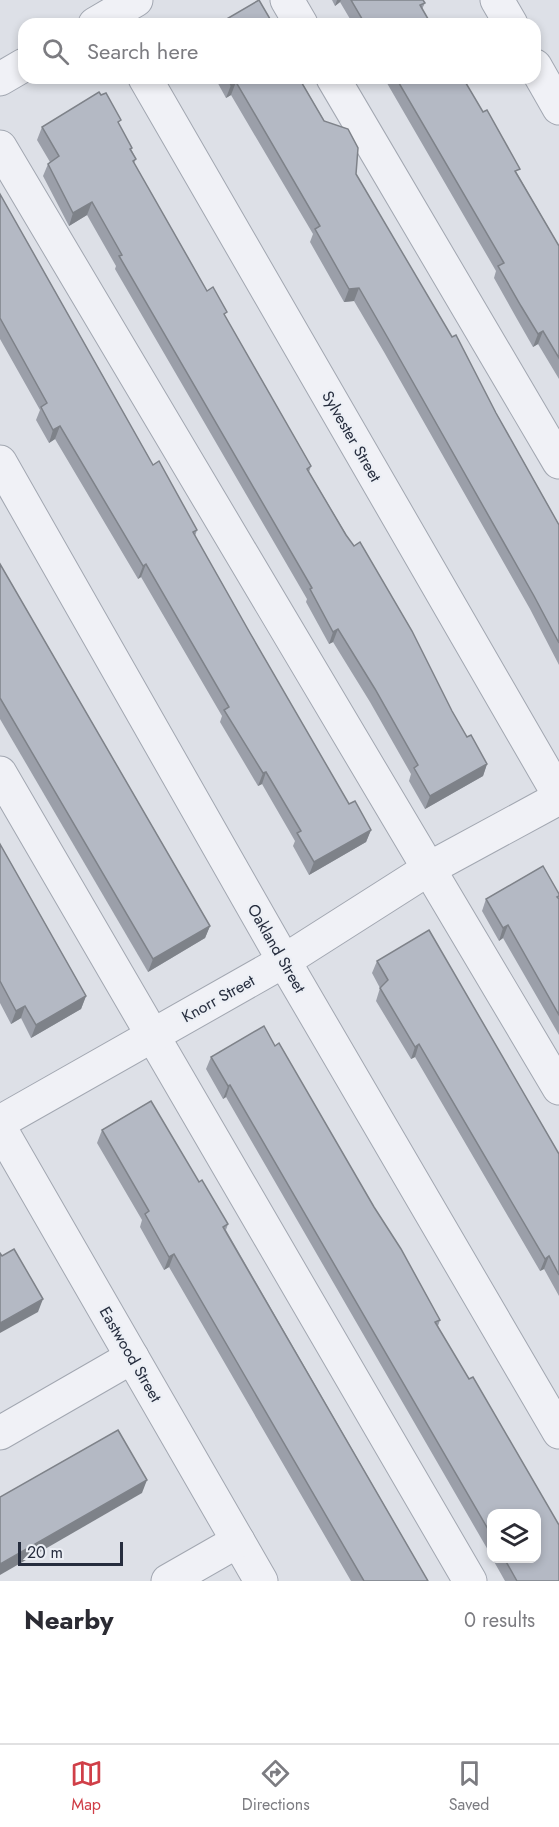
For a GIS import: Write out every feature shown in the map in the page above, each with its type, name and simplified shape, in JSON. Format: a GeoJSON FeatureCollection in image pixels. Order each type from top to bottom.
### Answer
{"type":"FeatureCollection","features":[{"type":"Feature","properties":{"kind":"street"},"geometry":{"type":"LineString","coordinates":[[286,0],[297,18]]}},
{"type":"Feature","properties":{"kind":"street"},"geometry":{"type":"LineString","coordinates":[[497,0],[508,18]]}},
{"type":"Feature","properties":{"kind":"street"},"geometry":{"type":"LineString","coordinates":[[0,79],[18,68]]}},
{"type":"Feature","properties":{"kind":"street"},"geometry":{"type":"LineString","coordinates":[[541,76],[559,108]]}},
{"type":"Feature","properties":{"kind":"street","name":"Sylvester Street"},"geometry":{"type":"LineString","coordinates":[[148,84],[559,796]]}},
{"type":"Feature","properties":{"kind":"street"},"geometry":{"type":"LineString","coordinates":[[337,84],[559,462]]}},
{"type":"Feature","properties":{"kind":"street"},"geometry":{"type":"LineString","coordinates":[[0,147],[559,1088]]}},
{"type":"Feature","properties":{"kind":"street","name":"Oakland Street"},"geometry":{"type":"LineString","coordinates":[[0,462],[285,961],[559,1432]]}},
{"type":"Feature","properties":{"kind":"street"},"geometry":{"type":"LineString","coordinates":[[0,773],[470,1581]]}},
{"type":"Feature","properties":{"kind":"street","name":"Knorr Street"},"geometry":{"type":"LineString","coordinates":[[0,1122],[152,1034],[285,961],[430,868],[559,796]]}},
{"type":"Feature","properties":{"kind":"street","name":"Eastwood Street"},"geometry":{"type":"LineString","coordinates":[[0,1128],[261,1581]]}},
{"type":"Feature","properties":{"kind":"street"},"geometry":{"type":"LineString","coordinates":[[0,1432],[132,1357]]}},
{"type":"Feature","properties":{"kind":"street"},"geometry":{"type":"LineString","coordinates":[[168,1581],[238,1541]]}},
{"type":"Feature","properties":{"kind":"building"},"geometry":{"type":"Polygon","coordinates":[[[259,0],[270,18],[228,18],[259,0]]]}},
{"type":"Feature","properties":{"kind":"building"},"geometry":{"type":"Polygon","coordinates":[[[351,0],[423,0],[425,3],[420,5],[428,18],[362,18],[351,0]]]}},
{"type":"Feature","properties":{"kind":"building"},"geometry":{"type":"Polygon","coordinates":[[[237,84],[302,84],[324,121],[348,129],[358,148],[356,174],[452,337],[456,335],[496,413],[559,525],[559,643],[359,288],[349,289],[315,229],[320,226],[237,84]]]}},
{"type":"Feature","properties":{"kind":"building"},"geometry":{"type":"Polygon","coordinates":[[[400,84],[467,84],[483,112],[487,110],[520,169],[515,171],[559,246],[559,358],[543,331],[538,334],[521,306],[498,266],[504,263],[400,84]]]}},
{"type":"Feature","properties":{"kind":"building"},"geometry":{"type":"Polygon","coordinates":[[[99,92],[101,95],[106,93],[121,120],[118,122],[136,159],[133,161],[207,291],[213,287],[227,312],[224,314],[311,466],[307,469],[346,535],[354,546],[360,542],[412,631],[452,711],[467,737],[471,735],[487,764],[430,796],[414,768],[418,765],[375,689],[338,629],[333,632],[310,589],[312,588],[119,256],[122,255],[92,202],[73,213],[48,164],[59,156],[42,127],[99,92]]]}},
{"type":"Feature","properties":{"kind":"building"},"geometry":{"type":"Polygon","coordinates":[[[0,194],[153,465],[159,461],[197,530],[193,532],[349,804],[355,801],[371,830],[314,862],[297,833],[301,831],[266,772],[263,773],[224,710],[229,707],[146,564],[143,566],[60,426],[53,430],[41,407],[47,403],[0,318],[0,194]]]}},
{"type":"Feature","properties":{"kind":"building"},"geometry":{"type":"Polygon","coordinates":[[[0,564],[210,926],[153,959],[0,698],[0,564]]]}},
{"type":"Feature","properties":{"kind":"building"},"geometry":{"type":"Polygon","coordinates":[[[0,844],[86,996],[36,1025],[25,1006],[16,1011],[0,981],[0,844]]]}},
{"type":"Feature","properties":{"kind":"building"},"geometry":{"type":"Polygon","coordinates":[[[543,866],[559,894],[557,897],[559,899],[559,1015],[508,925],[503,928],[486,899],[543,866]]]}},
{"type":"Feature","properties":{"kind":"building"},"geometry":{"type":"Polygon","coordinates":[[[429,930],[559,1154],[559,1275],[549,1256],[545,1259],[419,1044],[415,1047],[380,988],[388,980],[377,961],[429,930]]]}},
{"type":"Feature","properties":{"kind":"building"},"geometry":{"type":"Polygon","coordinates":[[[264,1026],[275,1046],[279,1043],[374,1207],[401,1249],[440,1320],[435,1322],[469,1379],[473,1377],[559,1525],[559,1581],[517,1581],[507,1563],[541,1563],[541,1509],[487,1509],[487,1527],[230,1085],[228,1086],[211,1057],[264,1026]]]}},
{"type":"Feature","properties":{"kind":"building"},"geometry":{"type":"Polygon","coordinates":[[[151,1101],[199,1182],[202,1180],[228,1224],[223,1227],[428,1581],[364,1581],[174,1254],[169,1257],[145,1214],[149,1211],[102,1130],[151,1101]]]}},
{"type":"Feature","properties":{"kind":"building"},"geometry":{"type":"Polygon","coordinates":[[[14,1249],[43,1299],[0,1323],[0,1253],[2,1256],[14,1249]]]}},
{"type":"Feature","properties":{"kind":"building"},"geometry":{"type":"Polygon","coordinates":[[[118,1430],[147,1480],[0,1564],[0,1497],[118,1430]]]}}]}
